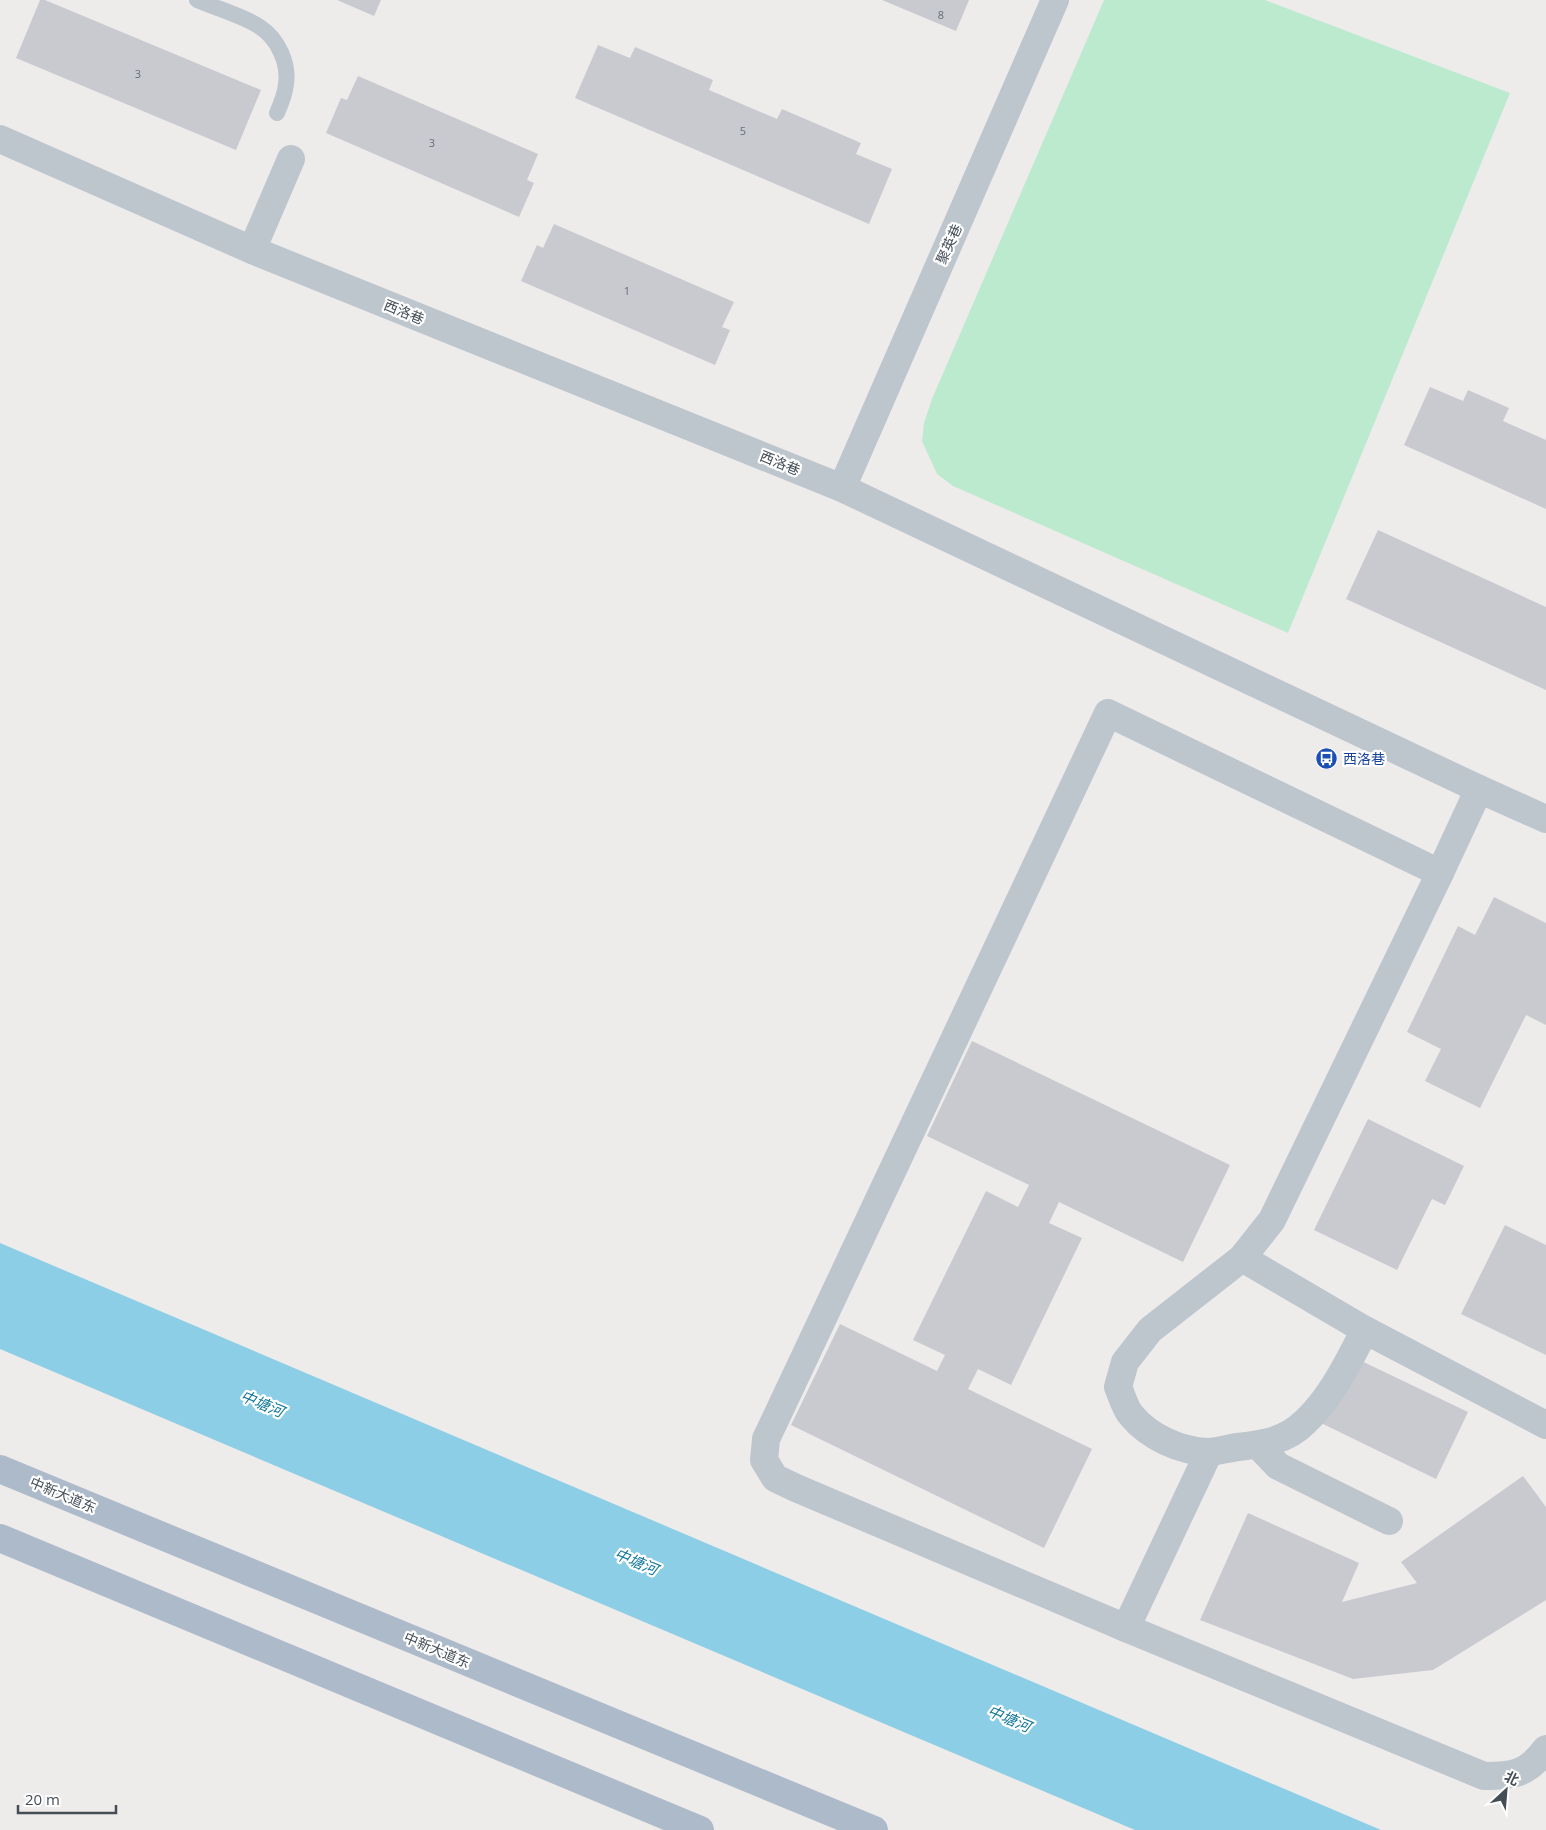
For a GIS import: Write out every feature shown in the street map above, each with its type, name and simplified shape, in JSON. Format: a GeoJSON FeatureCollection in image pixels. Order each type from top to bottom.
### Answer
{"type":"FeatureCollection","features":[{"type":"Feature","properties":{"kind":"main road","name":"中新大道东"},"geometry":{"type":"LineString","coordinates":[[0,1469],[874,1830]]}},
{"type":"Feature","properties":{"kind":"main road"},"geometry":{"type":"LineString","coordinates":[[0,1538],[700,1830]]}},
{"type":"Feature","properties":{"kind":"street","name":"聚英巷"},"geometry":{"type":"LineString","coordinates":[[842,488],[1055,0]]}},
{"type":"Feature","properties":{"kind":"street","name":"西洛巷"},"geometry":{"type":"LineString","coordinates":[[0,139],[252,250],[842,488],[1546,819]]}},
{"type":"Feature","properties":{"kind":"street"},"geometry":{"type":"LineString","coordinates":[[252,250],[291,159]]}},
{"type":"Feature","properties":{"kind":"street"},"geometry":{"type":"LineString","coordinates":[[1440,873],[1108,713],[766,1439],[764,1460],[775,1478],[1126,1628],[1484,1776],[1511,1776],[1536,1763],[1546,1749]]}},
{"type":"Feature","properties":{"kind":"street"},"geometry":{"type":"LineString","coordinates":[[1365,1330],[1339,1378],[1321,1405],[1304,1424],[1279,1440],[1258,1445],[1209,1452],[1178,1447],[1149,1432],[1130,1414],[1118,1388],[1125,1362],[1150,1330],[1242,1258],[1272,1220],[1479,789]]}},
{"type":"Feature","properties":{"kind":"street"},"geometry":{"type":"LineString","coordinates":[[1242,1258],[1365,1330],[1546,1425]]}},
{"type":"Feature","properties":{"kind":"street"},"geometry":{"type":"LineString","coordinates":[[1258,1445],[1278,1466],[1389,1521]]}},
{"type":"Feature","properties":{"kind":"street"},"geometry":{"type":"LineString","coordinates":[[1126,1628],[1209,1452]]}},
{"type":"Feature","properties":{"kind":"lane"},"geometry":{"type":"LineString","coordinates":[[196,0],[258,26],[269,33],[279,47],[285,65],[286,83],[277,113]]}},
{"type":"Feature","properties":{"kind":"green space"},"geometry":{"type":"Polygon","coordinates":[[[1104,0],[1265,0],[1510,93],[1288,633],[953,486],[937,474],[922,441],[924,423],[932,399],[1104,0]]]}},
{"type":"Feature","properties":{"kind":"water","name":"中塘河"},"geometry":{"type":"Polygon","coordinates":[[[0,1243],[1381,1830],[1135,1830],[0,1349],[0,1243]]]}},
{"type":"Feature","properties":{"kind":"building"},"geometry":{"type":"Polygon","coordinates":[[[40,0],[45,0],[261,90],[236,150],[16,58],[40,0]]]}},
{"type":"Feature","properties":{"kind":"building"},"geometry":{"type":"Polygon","coordinates":[[[337,0],[381,0],[374,16],[337,0]]]}},
{"type":"Feature","properties":{"kind":"building"},"geometry":{"type":"Polygon","coordinates":[[[882,0],[969,0],[956,31],[882,0]]]}},
{"type":"Feature","properties":{"kind":"building"},"geometry":{"type":"Polygon","coordinates":[[[598,45],[630,58],[635,47],[713,80],[709,90],[777,119],[782,109],[861,143],[856,154],[892,169],[869,224],[575,98],[598,45]]]}},
{"type":"Feature","properties":{"kind":"building"},"geometry":{"type":"Polygon","coordinates":[[[358,76],[538,154],[527,180],[534,183],[519,217],[326,133],[341,98],[347,100],[358,76]]]}},
{"type":"Feature","properties":{"kind":"building"},"geometry":{"type":"Polygon","coordinates":[[[554,224],[734,302],[722,327],[730,330],[715,365],[521,281],[537,245],[543,248],[554,224]]]}},
{"type":"Feature","properties":{"kind":"building"},"geometry":{"type":"Polygon","coordinates":[[[1430,387],[1463,401],[1468,390],[1509,408],[1503,421],[1546,440],[1546,509],[1404,445],[1430,387]]]}},
{"type":"Feature","properties":{"kind":"building"},"geometry":{"type":"Polygon","coordinates":[[[1378,530],[1546,607],[1546,690],[1346,599],[1378,530]]]}},
{"type":"Feature","properties":{"kind":"building"},"geometry":{"type":"Polygon","coordinates":[[[1494,897],[1546,923],[1546,1025],[1526,1015],[1480,1108],[1425,1081],[1441,1049],[1407,1032],[1458,926],[1475,935],[1494,897]]]}},
{"type":"Feature","properties":{"kind":"building"},"geometry":{"type":"Polygon","coordinates":[[[972,1041],[1230,1165],[1183,1262],[1059,1202],[1049,1223],[1082,1238],[1011,1385],[978,1369],[968,1389],[1092,1449],[1044,1548],[791,1425],[840,1324],[937,1371],[945,1355],[913,1340],[986,1191],[1018,1207],[1029,1185],[927,1136],[972,1041]]]}},
{"type":"Feature","properties":{"kind":"building"},"geometry":{"type":"Polygon","coordinates":[[[1368,1119],[1464,1166],[1445,1205],[1432,1199],[1397,1270],[1314,1230],[1368,1119]]]}},
{"type":"Feature","properties":{"kind":"building"},"geometry":{"type":"Polygon","coordinates":[[[1505,1225],[1546,1245],[1546,1355],[1461,1314],[1505,1225]]]}},
{"type":"Feature","properties":{"kind":"building"},"geometry":{"type":"Polygon","coordinates":[[[1351,1356],[1468,1412],[1436,1479],[1319,1422],[1351,1356]]]}},
{"type":"Feature","properties":{"kind":"building"},"geometry":{"type":"Polygon","coordinates":[[[1523,1476],[1546,1507],[1546,1600],[1433,1670],[1353,1679],[1200,1620],[1248,1513],[1359,1563],[1342,1602],[1417,1583],[1401,1562],[1523,1476]]]}},
{"type":"Feature","properties":{"kind":"place","name":"西洛巷"},"geometry":{"type":"Point","coordinates":[1327,759]}}]}
